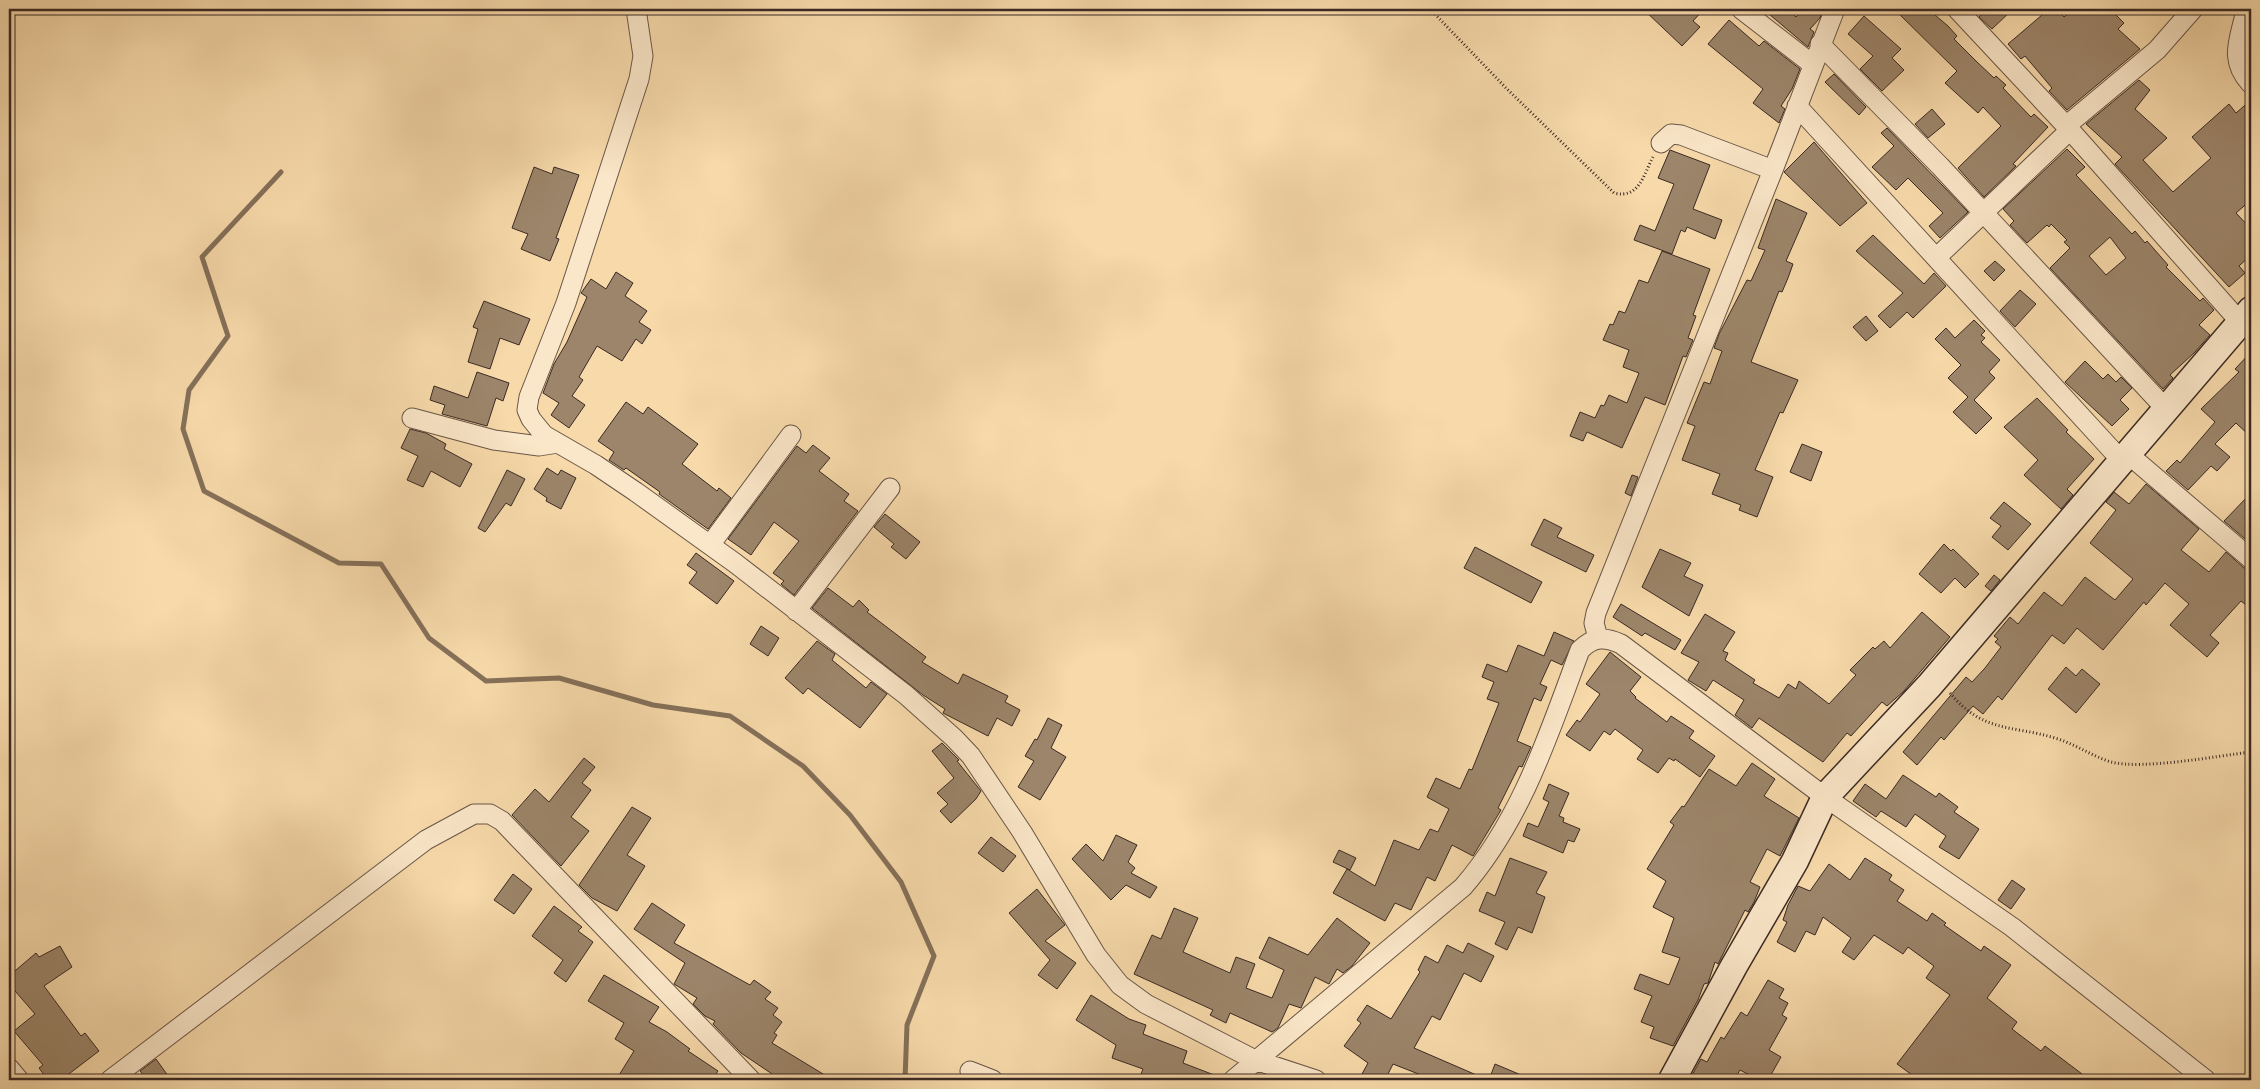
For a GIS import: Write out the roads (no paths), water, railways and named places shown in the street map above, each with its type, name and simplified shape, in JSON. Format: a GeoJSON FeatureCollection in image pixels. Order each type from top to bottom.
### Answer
{"type":"FeatureCollection","features":[{"type":"Feature","properties":{"kind":"street"},"geometry":{"type":"LineString","coordinates":[[508,440],[527,410],[534,380],[566,304],[639,79],[643,56],[636,9]]}},
{"type":"Feature","properties":{"kind":"street"},"geometry":{"type":"LineString","coordinates":[[1741,9],[1812,64]]}},
{"type":"Feature","properties":{"kind":"street"},"geometry":{"type":"LineString","coordinates":[[1598,638],[1594,623],[1596,613],[1773,170],[1812,64],[1835,9]]}},
{"type":"Feature","properties":{"kind":"street"},"geometry":{"type":"LineString","coordinates":[[1672,1080],[1795,861],[1825,797],[1929,686],[2246,317],[1958,9]]}},
{"type":"Feature","properties":{"kind":"street"},"geometry":{"type":"LineString","coordinates":[[1936,258],[1984,213],[2068,128],[2157,50],[2193,9]]}},
{"type":"Feature","properties":{"kind":"street"},"geometry":{"type":"LineString","coordinates":[[2246,9],[2237,43],[2236,56],[2251,84]]}},
{"type":"Feature","properties":{"kind":"street"},"geometry":{"type":"LineString","coordinates":[[1820,44],[1984,213],[2166,409]]}},
{"type":"Feature","properties":{"kind":"street"},"geometry":{"type":"LineString","coordinates":[[1797,106],[1936,258],[2124,457],[2251,559]]}},
{"type":"Feature","properties":{"kind":"street"},"geometry":{"type":"LineString","coordinates":[[1661,143],[1672,134],[1681,135],[1773,170]]}},
{"type":"Feature","properties":{"kind":"street"},"geometry":{"type":"LineString","coordinates":[[527,410],[536,427],[558,443],[628,486],[710,545],[906,695],[954,738],[970,756],[1043,865],[1096,955],[1120,984],[1146,1004],[1255,1060],[1316,1080]]}},
{"type":"Feature","properties":{"kind":"street"},"geometry":{"type":"LineString","coordinates":[[412,418],[494,440],[508,440],[539,446],[558,443]]}},
{"type":"Feature","properties":{"kind":"street"},"geometry":{"type":"LineString","coordinates":[[710,545],[791,435]]}},
{"type":"Feature","properties":{"kind":"street"},"geometry":{"type":"LineString","coordinates":[[796,611],[890,488]]}},
{"type":"Feature","properties":{"kind":"street"},"geometry":{"type":"LineString","coordinates":[[1233,1080],[1456,893],[1474,874],[1491,851],[1528,786],[1580,650],[1589,642],[1598,638],[1610,638],[1621,644],[1825,797],[2012,927],[2206,1080]]}},
{"type":"Feature","properties":{"kind":"street"},"geometry":{"type":"LineString","coordinates":[[110,1080],[426,840],[474,814],[490,814],[502,821],[594,915],[714,1044],[751,1080]]}},
{"type":"Feature","properties":{"kind":"street"},"geometry":{"type":"LineString","coordinates":[[9,1068],[19,1080]]}},
{"type":"Feature","properties":{"kind":"street"},"geometry":{"type":"LineString","coordinates":[[970,1071],[993,1080]]}},
{"type":"Feature","properties":{"kind":"waterway"},"geometry":{"type":"LineString","coordinates":[[281,172],[202,257],[228,336],[189,390],[183,429],[204,491],[339,563],[381,564],[429,638],[486,681],[559,678],[653,705],[730,716],[803,766],[850,815],[901,882],[934,956],[907,1025],[905,1080]]}}]}
